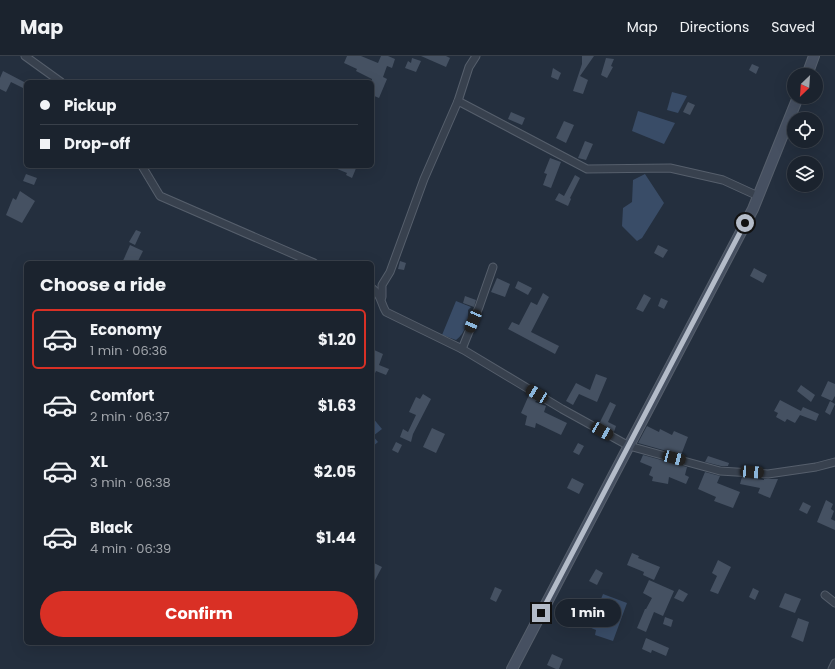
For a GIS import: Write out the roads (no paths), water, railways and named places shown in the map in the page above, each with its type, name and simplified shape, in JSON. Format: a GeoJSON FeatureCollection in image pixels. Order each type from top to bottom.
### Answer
{"type":"FeatureCollection","features":[{"type":"Feature","properties":{"kind":"main road"},"geometry":{"type":"LineString","coordinates":[[810,68],[814,56]]}},
{"type":"Feature","properties":{"kind":"main road"},"geometry":{"type":"LineString","coordinates":[[512,669],[749,216],[795,104]]}},
{"type":"Feature","properties":{"kind":"street"},"geometry":{"type":"LineString","coordinates":[[25,56],[58,80]]}},
{"type":"Feature","properties":{"kind":"street"},"geometry":{"type":"LineString","coordinates":[[476,56],[469,67],[458,100],[424,179],[390,272],[382,285],[383,307],[386,312],[462,349],[555,405],[629,446],[720,470],[768,474],[816,467],[835,462]]}},
{"type":"Feature","properties":{"kind":"street"},"geometry":{"type":"LineString","coordinates":[[458,100],[587,169],[670,168],[723,180],[758,196]]}},
{"type":"Feature","properties":{"kind":"street"},"geometry":{"type":"LineString","coordinates":[[143,168],[160,196],[309,261]]}},
{"type":"Feature","properties":{"kind":"street"},"geometry":{"type":"LineString","coordinates":[[462,349],[479,308],[493,267]]}},
{"type":"Feature","properties":{"kind":"street"},"geometry":{"type":"LineString","coordinates":[[374,290],[379,294],[382,300]]}},
{"type":"Feature","properties":{"kind":"street"},"geometry":{"type":"LineString","coordinates":[[826,595],[835,603]]}},
{"type":"Feature","properties":{"kind":"street"},"geometry":{"type":"LineString","coordinates":[[832,669],[835,663]]}},
{"type":"Feature","properties":{"kind":"water"},"geometry":{"type":"Polygon","coordinates":[[[672,92],[687,96],[678,113],[667,110],[672,92]]]}},
{"type":"Feature","properties":{"kind":"water"},"geometry":{"type":"Polygon","coordinates":[[[638,111],[675,123],[664,144],[632,131],[638,111]]]}},
{"type":"Feature","properties":{"kind":"water"},"geometry":{"type":"Polygon","coordinates":[[[645,174],[664,203],[642,238],[637,241],[622,226],[623,208],[632,202],[633,180],[645,174]]]}},
{"type":"Feature","properties":{"kind":"water"},"geometry":{"type":"Polygon","coordinates":[[[456,301],[471,307],[468,310],[468,318],[464,330],[456,340],[442,335],[456,301]]]}},
{"type":"Feature","properties":{"kind":"water"},"geometry":{"type":"Polygon","coordinates":[[[374,419],[382,429],[374,435],[374,419]]]}},
{"type":"Feature","properties":{"kind":"water"},"geometry":{"type":"Polygon","coordinates":[[[374,437],[378,442],[374,445],[374,437]]]}},
{"type":"Feature","properties":{"kind":"water"},"geometry":{"type":"Polygon","coordinates":[[[603,594],[627,603],[613,641],[595,635],[596,630],[584,625],[585,622],[590,621],[589,616],[581,614],[582,611],[597,609],[603,594]]]}}]}
